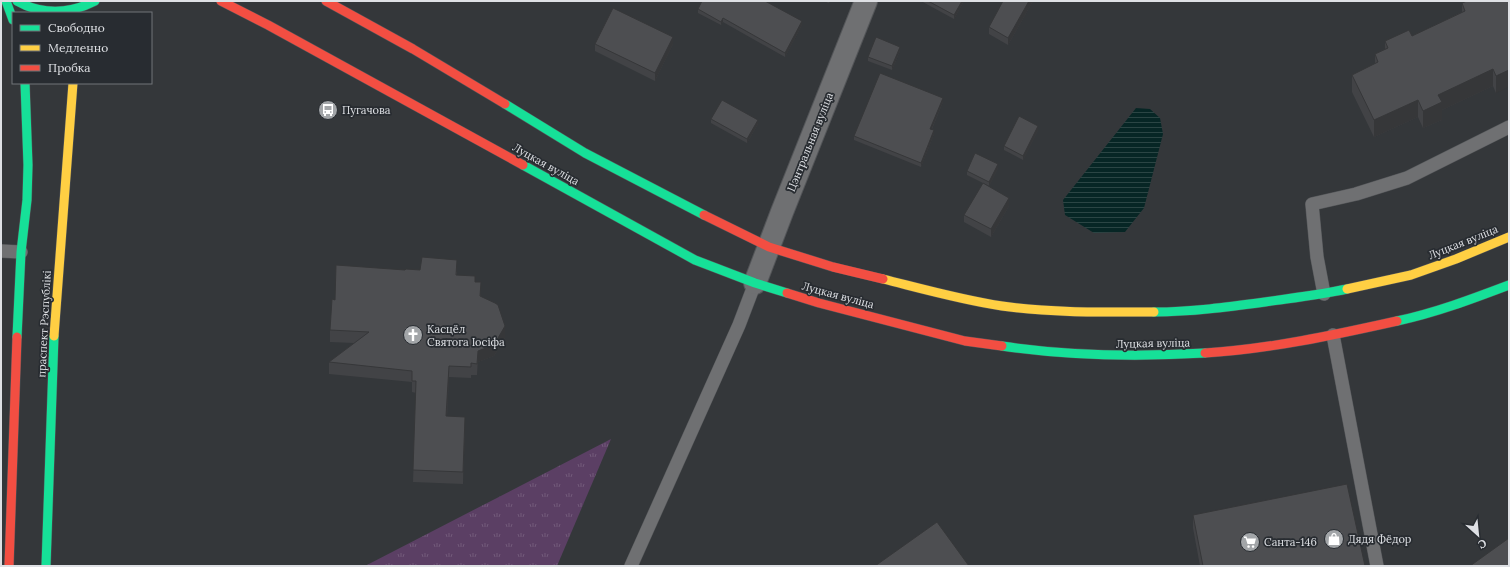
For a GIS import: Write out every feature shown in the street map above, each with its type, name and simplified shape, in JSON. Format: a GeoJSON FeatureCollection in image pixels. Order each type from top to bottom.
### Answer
{"type":"FeatureCollection","features":[{"type":"Feature","properties":{"kind":"street"},"geometry":{"type":"LineString","coordinates":[[6,1],[12,17]]}},
{"type":"Feature","properties":{"kind":"street"},"geometry":{"type":"LineString","coordinates":[[17,1],[21,4],[45,12],[69,11],[94,2]]}},
{"type":"Feature","properties":{"kind":"street","name":"Луцкая вуліца"},"geometry":{"type":"LineString","coordinates":[[221,1],[268,25],[695,260],[755,284],[819,303],[965,341],[1034,350],[1095,355],[1155,356],[1235,351],[1333,335],[1420,316],[1509,285]]}},
{"type":"Feature","properties":{"kind":"street","name":"Луцкая вуліца"},"geometry":{"type":"LineString","coordinates":[[326,1],[413,49],[585,153],[715,221],[769,247],[833,267],[954,297],[1003,306],[1072,312],[1174,312],[1230,307],[1324,294],[1411,275],[1456,259],[1509,237]]}},
{"type":"Feature","properties":{"kind":"street","name":"Цэнтральная вуліца"},"geometry":{"type":"LineString","coordinates":[[755,284],[866,1]]}},
{"type":"Feature","properties":{"kind":"street"},"geometry":{"type":"LineString","coordinates":[[89,12],[94,2]]}},
{"type":"Feature","properties":{"kind":"street"},"geometry":{"type":"LineString","coordinates":[[9,566],[21,252],[27,200],[28,165],[25,84]]}},
{"type":"Feature","properties":{"kind":"street","name":"праспект Рэспублікі"},"geometry":{"type":"LineString","coordinates":[[46,566],[55,318],[73,84]]}},
{"type":"Feature","properties":{"kind":"lane"},"geometry":{"type":"LineString","coordinates":[[1324,294],[1312,204],[1356,194],[1406,178],[1509,127]]}},
{"type":"Feature","properties":{"kind":"lane"},"geometry":{"type":"LineString","coordinates":[[1,251],[21,252]]}},
{"type":"Feature","properties":{"kind":"lane"},"geometry":{"type":"LineString","coordinates":[[631,566],[692,428],[740,325],[755,284]]}},
{"type":"Feature","properties":{"kind":"lane"},"geometry":{"type":"LineString","coordinates":[[1333,335],[1377,566]]}},
{"type":"Feature","properties":{"kind":"green space"},"geometry":{"type":"Polygon","coordinates":[[[611,439],[557,566],[365,566],[611,439]]]}},
{"type":"Feature","properties":{"kind":"shaded area"},"geometry":{"type":"Polygon","coordinates":[[[1136,108],[1150,109],[1160,118],[1163,134],[1144,208],[1125,232],[1094,233],[1065,215],[1063,200],[1136,108]]]}},
{"type":"Feature","properties":{"kind":"building"},"geometry":{"type":"Polygon","coordinates":[[[702,1],[765,1],[802,21],[785,53],[723,18],[721,22],[698,9],[702,1]]]}},
{"type":"Feature","properties":{"kind":"building"},"geometry":{"type":"Polygon","coordinates":[[[928,1],[962,1],[954,15],[928,1]]]}},
{"type":"Feature","properties":{"kind":"building"},"geometry":{"type":"Polygon","coordinates":[[[1003,1],[1029,1],[1008,38],[989,27],[1003,1]]]}},
{"type":"Feature","properties":{"kind":"building"},"geometry":{"type":"Polygon","coordinates":[[[1467,1],[1509,1],[1509,70],[1496,76],[1493,69],[1438,95],[1442,102],[1423,111],[1418,100],[1374,120],[1352,75],[1378,62],[1375,54],[1388,48],[1385,41],[1409,30],[1412,36],[1465,11],[1462,3],[1467,1]]]}},
{"type":"Feature","properties":{"kind":"building"},"geometry":{"type":"Polygon","coordinates":[[[613,8],[673,37],[655,73],[595,44],[613,8]]]}},
{"type":"Feature","properties":{"kind":"building"},"geometry":{"type":"Polygon","coordinates":[[[876,37],[900,47],[892,66],[868,57],[876,37]]]}},
{"type":"Feature","properties":{"kind":"building"},"geometry":{"type":"Polygon","coordinates":[[[880,73],[943,98],[930,129],[934,130],[921,163],[854,136],[880,73]]]}},
{"type":"Feature","properties":{"kind":"building"},"geometry":{"type":"Polygon","coordinates":[[[722,100],[758,120],[747,139],[711,119],[722,100]]]}},
{"type":"Feature","properties":{"kind":"building"},"geometry":{"type":"Polygon","coordinates":[[[1019,116],[1038,126],[1023,156],[1004,146],[1019,116]]]}},
{"type":"Feature","properties":{"kind":"building"},"geometry":{"type":"Polygon","coordinates":[[[975,153],[998,164],[989,182],[967,171],[975,153]]]}},
{"type":"Feature","properties":{"kind":"building"},"geometry":{"type":"Polygon","coordinates":[[[983,183],[1009,198],[991,229],[964,215],[983,183]]]}},
{"type":"Feature","properties":{"kind":"building","name":"Касцёл Святога Іосіфа"},"geometry":{"type":"Polygon","coordinates":[[[422,257],[457,260],[456,275],[475,276],[475,282],[481,282],[480,296],[498,305],[505,326],[494,345],[478,351],[477,364],[471,363],[471,367],[449,366],[446,416],[465,417],[463,472],[413,470],[416,381],[412,381],[412,371],[329,362],[369,332],[330,330],[332,299],[335,300],[336,265],[420,270],[422,257]]]}},
{"type":"Feature","properties":{"kind":"building"},"geometry":{"type":"Polygon","coordinates":[[[1347,484],[1365,566],[1203,566],[1193,515],[1347,484]]]}},
{"type":"Feature","properties":{"kind":"building"},"geometry":{"type":"Polygon","coordinates":[[[937,522],[969,566],[875,566],[937,522]]]}},
{"type":"Feature","properties":{"kind":"building"},"geometry":{"type":"Polygon","coordinates":[[[1509,538],[1509,566],[1470,566],[1509,538]]]}},
{"type":"Feature","properties":{"kind":"traffic: fast"},"geometry":{"type":"LineString","coordinates":[[6,1],[12,17]]}},
{"type":"Feature","properties":{"kind":"traffic: fast"},"geometry":{"type":"LineString","coordinates":[[17,1],[26,6],[46,11],[76,8],[95,1]]}},
{"type":"Feature","properties":{"kind":"traffic: fast"},"geometry":{"type":"LineString","coordinates":[[17,337],[21,252],[27,200],[28,165],[25,84]]}},
{"type":"Feature","properties":{"kind":"traffic: fast"},"geometry":{"type":"LineString","coordinates":[[505,104],[585,153],[704,215]]}},
{"type":"Feature","properties":{"kind":"traffic: fast"},"geometry":{"type":"LineString","coordinates":[[523,165],[695,260],[755,283],[787,293]]}},
{"type":"Feature","properties":{"kind":"traffic: fast"},"geometry":{"type":"LineString","coordinates":[[1397,321],[1439,310],[1509,285]]}},
{"type":"Feature","properties":{"kind":"traffic: fast"},"geometry":{"type":"LineString","coordinates":[[1154,312],[1223,307],[1347,289]]}},
{"type":"Feature","properties":{"kind":"traffic: fast"},"geometry":{"type":"LineString","coordinates":[[46,566],[54,336]]}},
{"type":"Feature","properties":{"kind":"traffic: fast"},"geometry":{"type":"LineString","coordinates":[[1002,346],[1053,352],[1104,355],[1205,353]]}},
{"type":"Feature","properties":{"kind":"traffic: slow"},"geometry":{"type":"LineString","coordinates":[[54,336],[73,84]]}},
{"type":"Feature","properties":{"kind":"traffic: slow"},"geometry":{"type":"LineString","coordinates":[[1347,289],[1411,275],[1456,259],[1509,237]]}},
{"type":"Feature","properties":{"kind":"traffic: slow"},"geometry":{"type":"LineString","coordinates":[[883,279],[987,304],[1002,306],[1059,311],[1154,312]]}},
{"type":"Feature","properties":{"kind":"traffic: jam"},"geometry":{"type":"LineString","coordinates":[[221,1],[268,25],[523,165]]}},
{"type":"Feature","properties":{"kind":"traffic: jam"},"geometry":{"type":"LineString","coordinates":[[326,1],[413,49],[505,104]]}},
{"type":"Feature","properties":{"kind":"traffic: jam"},"geometry":{"type":"LineString","coordinates":[[704,215],[769,247],[833,267],[883,279]]}},
{"type":"Feature","properties":{"kind":"traffic: jam"},"geometry":{"type":"LineString","coordinates":[[787,293],[819,303],[965,341],[1002,346]]}},
{"type":"Feature","properties":{"kind":"traffic: jam"},"geometry":{"type":"LineString","coordinates":[[1205,353],[1278,345],[1397,321]]}},
{"type":"Feature","properties":{"kind":"traffic: jam"},"geometry":{"type":"LineString","coordinates":[[9,566],[17,337]]}},
{"type":"Feature","properties":{"kind":"place","name":"Пугачова"},"geometry":{"type":"Point","coordinates":[328,110]}},
{"type":"Feature","properties":{"kind":"place","name":"Касцёл Святога Іосіфа"},"geometry":{"type":"Point","coordinates":[413,335]}},
{"type":"Feature","properties":{"kind":"place","name":"Дядя Фёдор"},"geometry":{"type":"Point","coordinates":[1334,539]}},
{"type":"Feature","properties":{"kind":"place","name":"Санта-146"},"geometry":{"type":"Point","coordinates":[1250,542]}}]}
